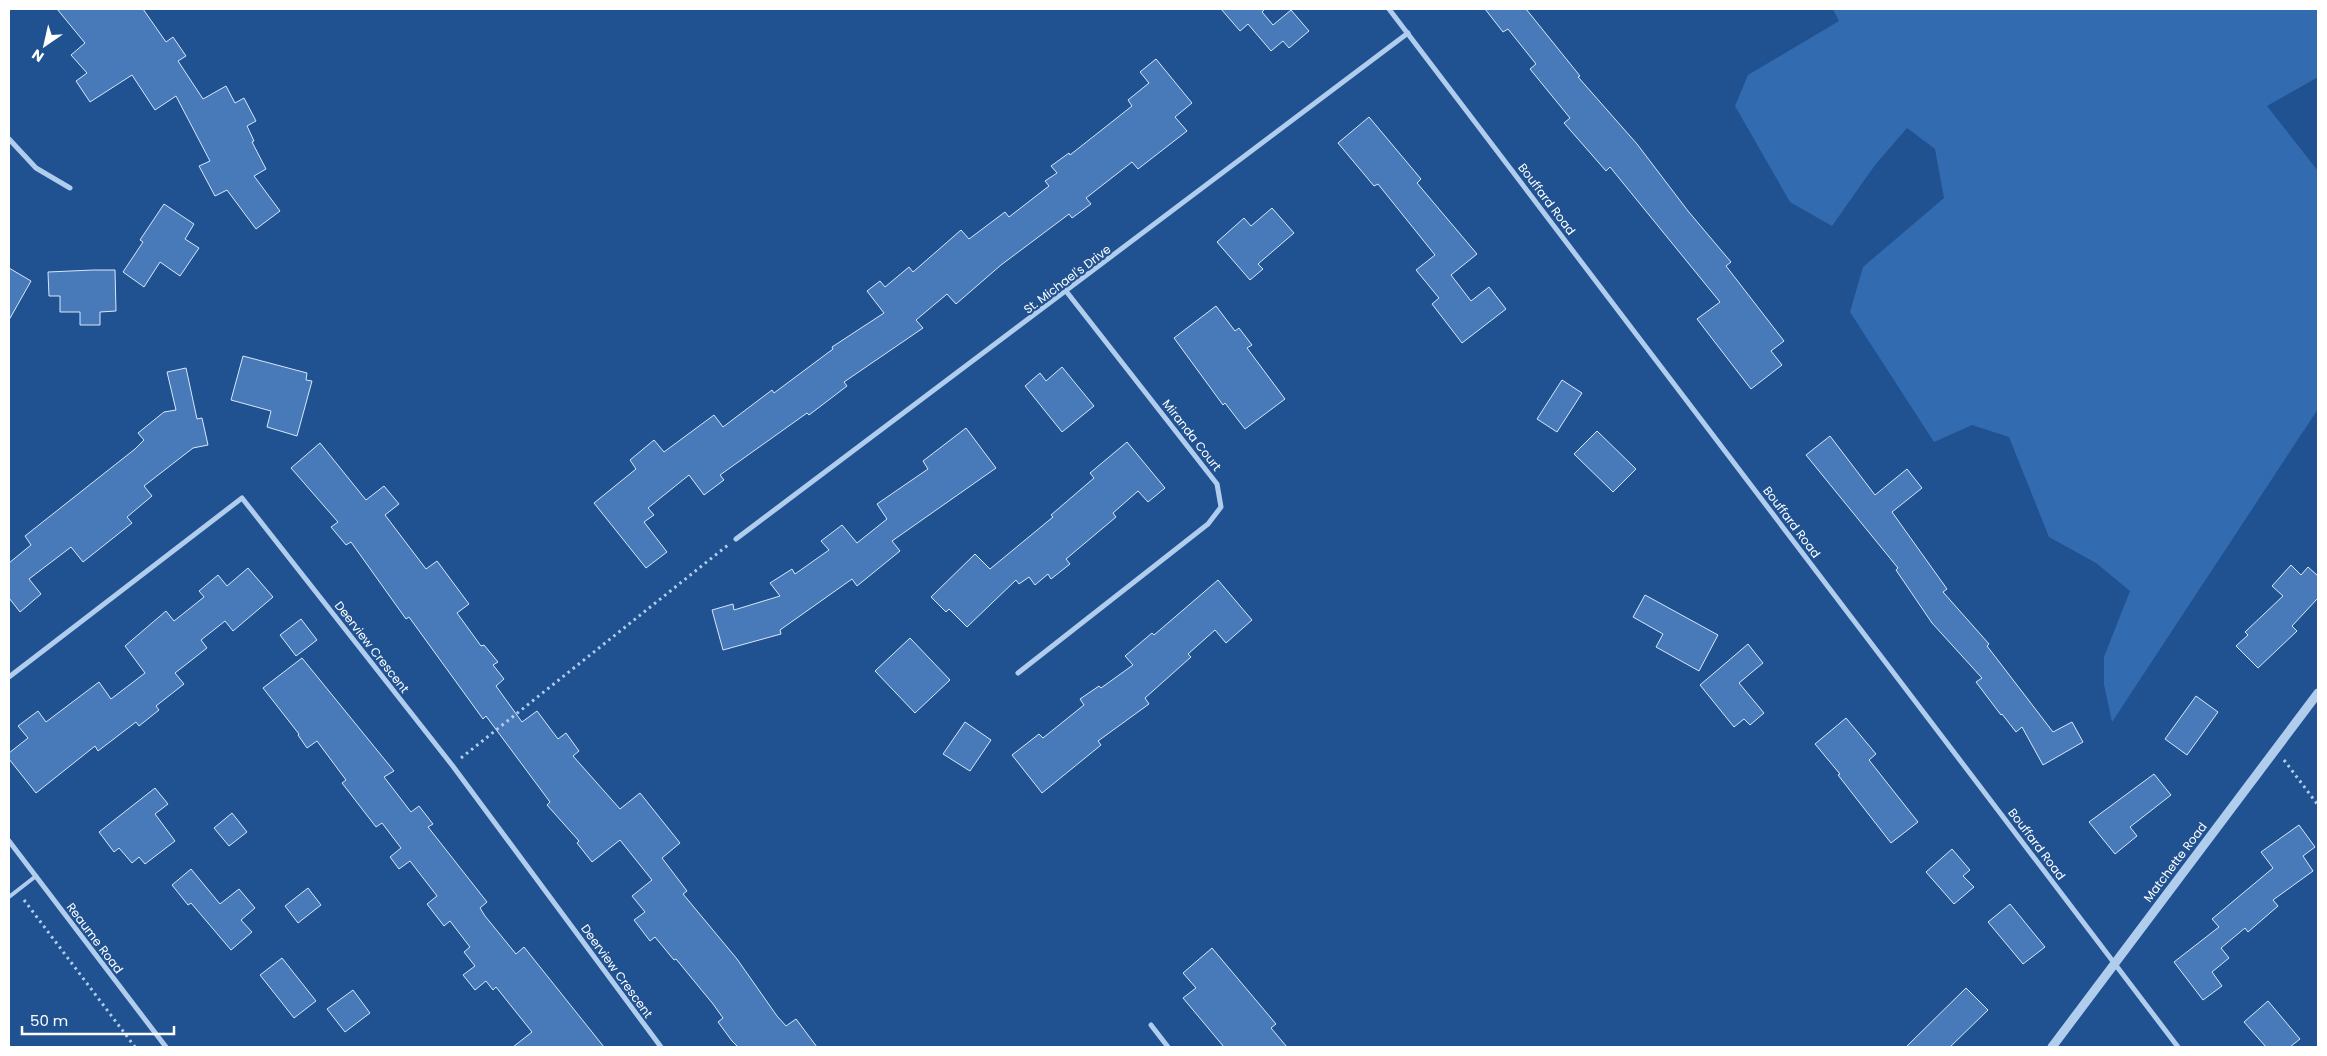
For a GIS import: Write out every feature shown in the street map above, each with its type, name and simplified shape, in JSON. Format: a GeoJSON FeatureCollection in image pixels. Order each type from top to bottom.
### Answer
{"type":"FeatureCollection","features":[{"type":"Feature","properties":{"kind":"street","name":"Bouffard Road"},"geometry":{"type":"LineString","coordinates":[[1390,9],[2178,1047]]}},
{"type":"Feature","properties":{"kind":"street","name":"St. Michael's Drive"},"geometry":{"type":"LineString","coordinates":[[736,539],[1408,32]]}},
{"type":"Feature","properties":{"kind":"street"},"geometry":{"type":"LineString","coordinates":[[9,139],[36,168],[70,188]]}},
{"type":"Feature","properties":{"kind":"street","name":"Miranda Court"},"geometry":{"type":"LineString","coordinates":[[1018,673],[1208,524],[1220,506],[1218,484],[1066,291]]}},
{"type":"Feature","properties":{"kind":"street","name":"Deerview Crescent"},"geometry":{"type":"LineString","coordinates":[[9,677],[242,498],[452,764],[661,1047]]}},
{"type":"Feature","properties":{"kind":"street","name":"Matchette Road"},"geometry":{"type":"LineString","coordinates":[[2052,1047],[2318,693]]}},
{"type":"Feature","properties":{"kind":"street","name":"Reaume Road"},"geometry":{"type":"LineString","coordinates":[[9,840],[166,1047]]}},
{"type":"Feature","properties":{"kind":"street"},"geometry":{"type":"LineString","coordinates":[[1151,1025],[1168,1047]]}},
{"type":"Feature","properties":{"kind":"lane"},"geometry":{"type":"LineString","coordinates":[[9,897],[36,876]]}},
{"type":"Feature","properties":{"kind":"path"},"geometry":{"type":"LineString","coordinates":[[452,764],[736,539]]}},
{"type":"Feature","properties":{"kind":"path"},"geometry":{"type":"LineString","coordinates":[[2276,749],[2318,806]]}},
{"type":"Feature","properties":{"kind":"path"},"geometry":{"type":"LineString","coordinates":[[16,891],[135,1047]]}},
{"type":"Feature","properties":{"kind":"shaded area"},"geometry":{"type":"Polygon","coordinates":[[[1833,9],[2318,9],[2318,77],[2267,106],[2318,171],[2318,409],[2112,722],[2104,684],[2104,657],[2130,591],[2096,563],[2049,537],[2009,437],[1972,425],[1934,442],[1850,312],[1863,267],[1944,198],[1935,149],[1907,128],[1875,165],[1832,226],[1790,202],[1735,106],[1748,75],[1839,21],[1833,9]]]}},
{"type":"Feature","properties":{"kind":"building"},"geometry":{"type":"Polygon","coordinates":[[[57,9],[143,9],[166,42],[173,37],[186,56],[178,61],[203,99],[226,86],[235,103],[244,98],[256,121],[247,126],[254,141],[252,142],[266,169],[254,176],[280,211],[256,229],[227,190],[215,196],[199,166],[210,161],[176,96],[155,110],[132,75],[90,102],[76,81],[87,73],[71,55],[85,43],[57,9]]]}},
{"type":"Feature","properties":{"kind":"building"},"geometry":{"type":"Polygon","coordinates":[[[1221,9],[1265,9],[1262,12],[1273,25],[1291,10],[1309,31],[1289,48],[1283,41],[1271,51],[1248,24],[1240,31],[1221,9]]]}},
{"type":"Feature","properties":{"kind":"building"},"geometry":{"type":"Polygon","coordinates":[[[1485,9],[1526,9],[1580,76],[1578,77],[1637,144],[1688,211],[1731,262],[1726,266],[1784,341],[1771,351],[1782,365],[1751,389],[1697,319],[1720,302],[1610,167],[1606,171],[1564,123],[1570,118],[1530,69],[1536,64],[1508,29],[1503,32],[1485,9]]]}},
{"type":"Feature","properties":{"kind":"building"},"geometry":{"type":"Polygon","coordinates":[[[1156,59],[1192,103],[1175,117],[1187,131],[1138,169],[1132,162],[1086,198],[1091,204],[1072,218],[1069,214],[1001,265],[956,304],[947,294],[916,320],[923,328],[844,382],[847,386],[809,415],[807,413],[720,475],[724,480],[704,495],[689,475],[648,508],[654,515],[644,522],[667,552],[646,568],[594,503],[636,469],[630,460],[654,440],[664,452],[714,415],[723,427],[772,390],[774,393],[833,349],[832,347],[884,313],[867,291],[880,281],[885,287],[909,267],[913,272],[961,230],[969,239],[1005,212],[1009,217],[1049,186],[1045,181],[1057,173],[1051,166],[1069,153],[1070,155],[1132,106],[1128,100],[1149,83],[1140,72],[1156,59]]]}},
{"type":"Feature","properties":{"kind":"building"},"geometry":{"type":"Polygon","coordinates":[[[1369,117],[1421,179],[1417,183],[1477,254],[1451,275],[1471,301],[1489,287],[1506,309],[1462,343],[1432,304],[1439,298],[1416,270],[1435,255],[1378,184],[1374,186],[1338,143],[1369,117]]]}},
{"type":"Feature","properties":{"kind":"building"},"geometry":{"type":"Polygon","coordinates":[[[164,204],[194,224],[185,239],[199,248],[180,276],[160,262],[144,287],[123,272],[143,242],[140,240],[164,204]]]}},
{"type":"Feature","properties":{"kind":"building"},"geometry":{"type":"Polygon","coordinates":[[[1272,208],[1294,233],[1258,264],[1263,269],[1250,280],[1217,242],[1244,218],[1251,226],[1272,208]]]}},
{"type":"Feature","properties":{"kind":"building"},"geometry":{"type":"Polygon","coordinates":[[[9,268],[31,281],[9,320],[9,268]]]}},
{"type":"Feature","properties":{"kind":"building"},"geometry":{"type":"Polygon","coordinates":[[[115,270],[116,311],[100,312],[100,325],[80,325],[80,312],[60,312],[60,296],[49,296],[48,272],[115,270]]]}},
{"type":"Feature","properties":{"kind":"building"},"geometry":{"type":"Polygon","coordinates":[[[1216,306],[1235,331],[1239,328],[1252,345],[1247,348],[1285,399],[1245,429],[1225,403],[1223,405],[1174,338],[1216,306]]]}},
{"type":"Feature","properties":{"kind":"building"},"geometry":{"type":"Polygon","coordinates":[[[243,356],[307,373],[306,380],[312,381],[297,436],[267,427],[271,411],[231,400],[243,356]]]}},
{"type":"Feature","properties":{"kind":"building"},"geometry":{"type":"Polygon","coordinates":[[[1062,367],[1094,406],[1062,432],[1025,386],[1040,373],[1046,381],[1062,367]]]}},
{"type":"Feature","properties":{"kind":"building"},"geometry":{"type":"Polygon","coordinates":[[[186,368],[197,419],[202,418],[208,445],[193,448],[144,486],[152,496],[127,517],[132,523],[83,562],[71,547],[29,579],[41,594],[20,612],[9,598],[9,563],[31,545],[25,536],[135,449],[144,440],[138,433],[164,412],[176,410],[167,372],[186,368]]]}},
{"type":"Feature","properties":{"kind":"building"},"geometry":{"type":"Polygon","coordinates":[[[1562,380],[1582,393],[1557,432],[1537,419],[1562,380]]]}},
{"type":"Feature","properties":{"kind":"building"},"geometry":{"type":"Polygon","coordinates":[[[966,428],[996,468],[892,541],[900,551],[857,586],[852,579],[780,630],[781,634],[723,650],[712,610],[733,604],[734,610],[780,596],[770,583],[792,569],[795,574],[829,550],[821,541],[842,525],[857,543],[887,519],[877,504],[928,469],[923,461],[966,428]]]}},
{"type":"Feature","properties":{"kind":"building"},"geometry":{"type":"Polygon","coordinates":[[[1597,431],[1636,469],[1613,492],[1574,454],[1597,431]]]}},
{"type":"Feature","properties":{"kind":"building"},"geometry":{"type":"Polygon","coordinates":[[[1830,436],[1875,495],[1907,469],[1922,488],[1892,512],[1947,589],[1943,592],[1989,644],[1987,646],[2053,732],[2072,722],[2083,742],[2043,765],[2022,727],[2016,732],[2001,715],[1976,682],[1982,678],[1932,623],[1896,570],[1898,568],[1806,455],[1830,436]]]}},
{"type":"Feature","properties":{"kind":"building"},"geometry":{"type":"Polygon","coordinates":[[[1127,442],[1165,488],[1148,502],[1138,491],[1113,513],[1116,517],[1066,559],[1070,564],[1051,579],[1048,574],[1035,585],[1029,577],[1019,584],[1016,580],[967,627],[949,609],[946,612],[931,597],[975,554],[990,569],[1053,517],[1051,515],[1094,478],[1090,473],[1127,442]]]}},
{"type":"Feature","properties":{"kind":"building"},"geometry":{"type":"Polygon","coordinates":[[[320,443],[366,500],[384,486],[399,504],[385,515],[426,569],[437,561],[469,604],[457,613],[481,646],[484,645],[498,662],[493,665],[504,679],[496,686],[522,722],[537,711],[558,739],[566,733],[579,751],[573,756],[620,809],[640,793],[680,843],[662,858],[687,891],[683,894],[737,959],[777,1016],[786,1026],[796,1019],[817,1047],[738,1047],[732,1041],[718,1022],[723,1018],[713,1004],[676,959],[674,960],[655,937],[650,941],[634,920],[645,912],[632,896],[652,880],[620,840],[592,862],[577,843],[579,841],[547,805],[550,802],[486,716],[483,719],[409,617],[406,619],[351,542],[346,545],[331,527],[338,522],[291,468],[320,443]]]}},
{"type":"Feature","properties":{"kind":"building"},"geometry":{"type":"Polygon","coordinates":[[[2291,565],[2301,575],[2308,567],[2318,576],[2318,598],[2292,626],[2297,631],[2258,668],[2236,646],[2248,635],[2245,632],[2283,596],[2272,586],[2291,565]]]}},
{"type":"Feature","properties":{"kind":"building"},"geometry":{"type":"Polygon","coordinates":[[[248,568],[273,597],[233,631],[225,621],[201,640],[207,648],[175,673],[184,684],[156,706],[159,710],[139,726],[136,722],[98,751],[95,746],[36,793],[9,759],[9,753],[28,738],[18,726],[38,711],[46,722],[99,682],[111,699],[145,673],[125,646],[166,611],[174,621],[204,597],[199,591],[218,575],[227,586],[248,568]]]}},
{"type":"Feature","properties":{"kind":"building"},"geometry":{"type":"Polygon","coordinates":[[[1218,580],[1252,620],[1226,643],[1215,630],[1188,654],[1191,657],[1145,698],[1149,704],[1098,741],[1101,745],[1042,793],[1012,755],[1039,734],[1043,738],[1084,705],[1080,699],[1099,686],[1101,688],[1133,665],[1125,656],[1152,633],[1154,635],[1218,580]]]}},
{"type":"Feature","properties":{"kind":"building"},"geometry":{"type":"Polygon","coordinates":[[[1645,595],[1718,635],[1699,671],[1656,647],[1663,634],[1633,617],[1645,595]]]}},
{"type":"Feature","properties":{"kind":"building"},"geometry":{"type":"Polygon","coordinates":[[[301,619],[317,640],[296,656],[280,635],[301,619]]]}},
{"type":"Feature","properties":{"kind":"building"},"geometry":{"type":"Polygon","coordinates":[[[910,638],[950,680],[915,713],[875,671],[910,638]]]}},
{"type":"Feature","properties":{"kind":"building"},"geometry":{"type":"Polygon","coordinates":[[[1748,644],[1763,663],[1739,683],[1764,713],[1750,725],[1744,719],[1734,727],[1700,685],[1748,644]]]}},
{"type":"Feature","properties":{"kind":"building"},"geometry":{"type":"Polygon","coordinates":[[[302,658],[394,771],[384,777],[411,812],[419,806],[433,824],[428,827],[487,902],[480,908],[485,916],[516,954],[524,947],[604,1047],[513,1047],[532,1032],[496,987],[493,990],[486,981],[475,990],[463,975],[475,966],[464,952],[470,947],[450,921],[444,926],[427,904],[437,896],[410,861],[399,869],[390,857],[401,848],[382,823],[376,827],[342,783],[346,780],[317,741],[307,748],[299,734],[263,688],[302,658]]]}},
{"type":"Feature","properties":{"kind":"building"},"geometry":{"type":"Polygon","coordinates":[[[2196,696],[2218,712],[2187,755],[2165,739],[2196,696]]]}},
{"type":"Feature","properties":{"kind":"building"},"geometry":{"type":"Polygon","coordinates":[[[1846,718],[1876,754],[1869,760],[1918,822],[1891,843],[1838,775],[1840,774],[1815,744],[1846,718]]]}},
{"type":"Feature","properties":{"kind":"building"},"geometry":{"type":"Polygon","coordinates":[[[965,722],[991,740],[970,771],[943,754],[965,722]]]}},
{"type":"Feature","properties":{"kind":"building"},"geometry":{"type":"Polygon","coordinates":[[[2154,774],[2171,795],[2130,827],[2137,836],[2115,854],[2089,822],[2154,774]]]}},
{"type":"Feature","properties":{"kind":"building"},"geometry":{"type":"Polygon","coordinates":[[[155,788],[168,804],[155,814],[175,841],[145,864],[139,857],[132,863],[119,848],[114,852],[99,832],[155,788]]]}},
{"type":"Feature","properties":{"kind":"building"},"geometry":{"type":"Polygon","coordinates":[[[232,813],[247,832],[229,846],[214,828],[232,813]]]}},
{"type":"Feature","properties":{"kind":"building"},"geometry":{"type":"Polygon","coordinates":[[[2299,825],[2315,847],[2303,856],[2313,871],[2273,900],[2278,906],[2248,932],[2245,928],[2221,948],[2229,958],[2212,972],[2222,986],[2203,1000],[2174,962],[2219,927],[2212,919],[2273,868],[2261,852],[2299,825]]]}},
{"type":"Feature","properties":{"kind":"building"},"geometry":{"type":"Polygon","coordinates":[[[1952,849],[1970,870],[1963,876],[1974,887],[1954,904],[1926,872],[1952,849]]]}},
{"type":"Feature","properties":{"kind":"building"},"geometry":{"type":"Polygon","coordinates":[[[191,869],[220,904],[239,889],[255,908],[241,920],[252,932],[231,950],[191,903],[188,905],[172,885],[191,869]]]}},
{"type":"Feature","properties":{"kind":"building"},"geometry":{"type":"Polygon","coordinates":[[[308,888],[321,905],[298,923],[285,906],[308,888]]]}},
{"type":"Feature","properties":{"kind":"building"},"geometry":{"type":"Polygon","coordinates":[[[2010,904],[2045,947],[2023,964],[1988,922],[2010,904]]]}},
{"type":"Feature","properties":{"kind":"building"},"geometry":{"type":"Polygon","coordinates":[[[1212,948],[1276,1024],[1271,1028],[1287,1047],[1224,1047],[1183,998],[1196,988],[1183,973],[1212,948]]]}},
{"type":"Feature","properties":{"kind":"building"},"geometry":{"type":"Polygon","coordinates":[[[282,958],[316,1001],[294,1018],[260,975],[282,958]]]}},
{"type":"Feature","properties":{"kind":"building"},"geometry":{"type":"Polygon","coordinates":[[[1966,988],[1988,1010],[1950,1047],[1906,1047],[1966,988]]]}},
{"type":"Feature","properties":{"kind":"building"},"geometry":{"type":"Polygon","coordinates":[[[353,990],[370,1013],[345,1032],[327,1009],[353,990]]]}},
{"type":"Feature","properties":{"kind":"building"},"geometry":{"type":"Polygon","coordinates":[[[2268,1001],[2300,1039],[2290,1047],[2266,1047],[2244,1022],[2268,1001]]]}}]}
